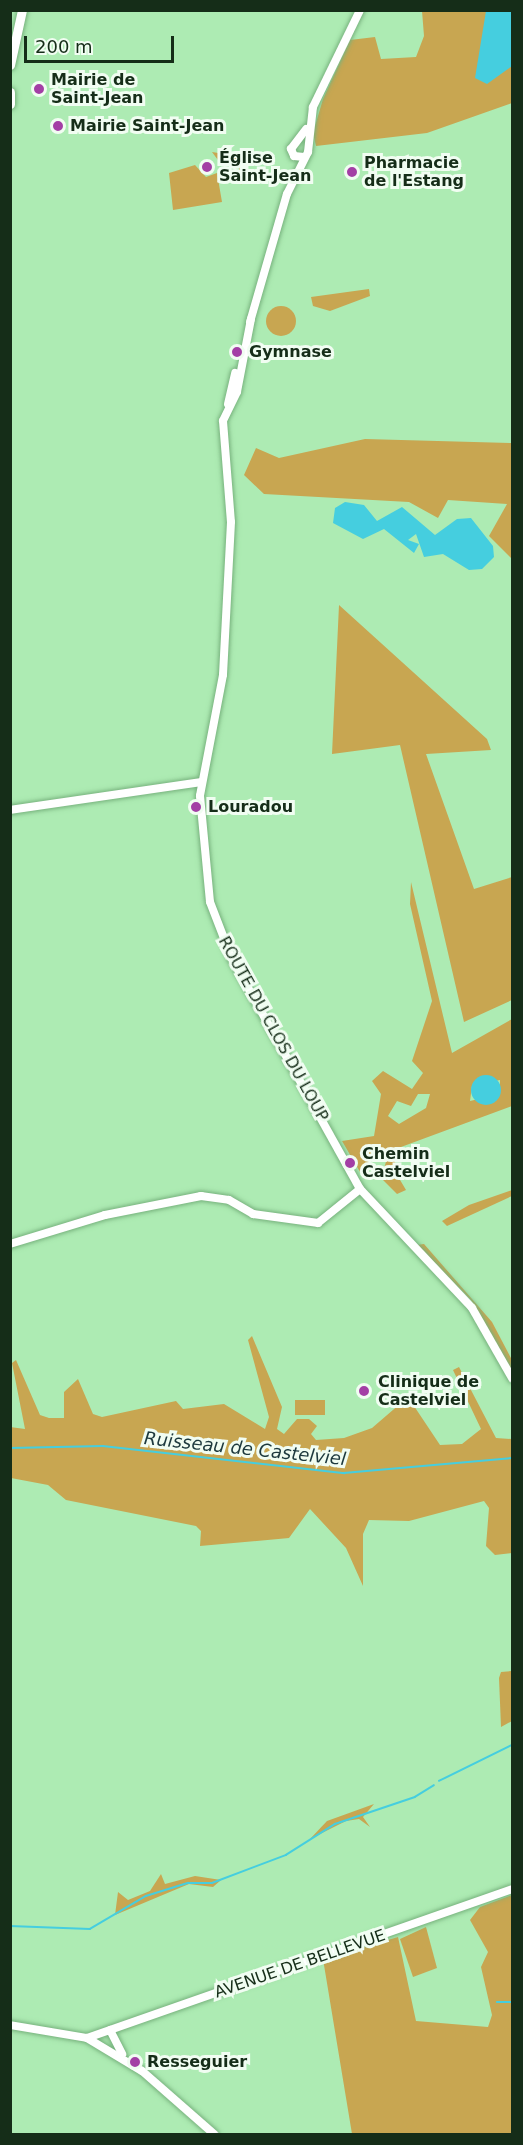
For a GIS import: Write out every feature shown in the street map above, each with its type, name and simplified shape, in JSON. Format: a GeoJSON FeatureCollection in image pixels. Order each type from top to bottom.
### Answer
{"type":"FeatureCollection","features":[{"type":"Feature","properties":{"kind":"main road"},"geometry":{"type":"LineString","coordinates":[[11,60],[22,10]]}},
{"type":"Feature","properties":{"kind":"street"},"geometry":{"type":"LineString","coordinates":[[295,171],[291,149],[308,125],[320,86],[360,10]]}},
{"type":"Feature","properties":{"kind":"street"},"geometry":{"type":"LineString","coordinates":[[295,171],[304,157],[308,125]]}},
{"type":"Feature","properties":{"kind":"street"},"geometry":{"type":"LineString","coordinates":[[298,142],[307,146]]}},
{"type":"Feature","properties":{"kind":"street"},"geometry":{"type":"LineString","coordinates":[[294,156],[304,157]]}},
{"type":"Feature","properties":{"kind":"street","name":"ROUTE DU CLOS DU LOUP"},"geometry":{"type":"LineString","coordinates":[[295,171],[223,421],[231,522],[223,675],[201,782],[202,849],[218,930],[360,1189],[472,1308],[513,1377]]}},
{"type":"Feature","properties":{"kind":"street"},"geometry":{"type":"LineString","coordinates":[[10,810],[201,782]]}},
{"type":"Feature","properties":{"kind":"street"},"geometry":{"type":"LineString","coordinates":[[10,1244],[194,1196],[223,1198],[253,1214],[318,1223],[360,1189]]}},
{"type":"Feature","properties":{"kind":"street","name":"AVENUE DE BELLEVUE"},"geometry":{"type":"LineString","coordinates":[[87,2038],[111,2034],[513,1889]]}},
{"type":"Feature","properties":{"kind":"street"},"geometry":{"type":"LineString","coordinates":[[10,2025],[87,2038],[125,2057],[214,2134]]}},
{"type":"Feature","properties":{"kind":"street"},"geometry":{"type":"LineString","coordinates":[[104,2046],[111,2034],[125,2057]]}},
{"type":"Feature","properties":{"kind":"shaded area"},"geometry":{"type":"Polygon","coordinates":[[[422,11],[512,11],[512,103],[427,133],[316,146],[313,133],[323,99],[350,40],[375,37],[381,59],[416,57],[424,36],[422,11]]]}},
{"type":"Feature","properties":{"kind":"shaded area"},"geometry":{"type":"Polygon","coordinates":[[[212,152],[250,158],[241,185],[238,160],[221,164],[212,152]]]}},
{"type":"Feature","properties":{"kind":"shaded area"},"geometry":{"type":"Polygon","coordinates":[[[195,165],[206,177],[217,173],[222,202],[173,210],[169,173],[195,165]]]}},
{"type":"Feature","properties":{"kind":"shaded area"},"geometry":{"type":"Polygon","coordinates":[[[369,289],[370,296],[330,311],[313,306],[311,297],[369,289]]]}},
{"type":"Feature","properties":{"kind":"shaded area"},"geometry":{"type":"Polygon","coordinates":[[[281,306],[287,307],[295,315],[295,327],[287,335],[281,336],[275,335],[267,327],[266,321],[267,315],[275,307],[281,306]]]}},
{"type":"Feature","properties":{"kind":"shaded area"},"geometry":{"type":"Polygon","coordinates":[[[365,439],[512,443],[512,559],[489,536],[507,504],[448,500],[438,518],[409,502],[264,494],[244,475],[256,448],[279,458],[365,439]]]}},
{"type":"Feature","properties":{"kind":"shaded area"},"geometry":{"type":"Polygon","coordinates":[[[339,605],[487,739],[491,750],[426,754],[474,889],[512,877],[512,1000],[464,1022],[400,745],[332,754],[339,605]]]}},
{"type":"Feature","properties":{"kind":"shaded area"},"geometry":{"type":"Polygon","coordinates":[[[411,882],[452,1053],[512,1019],[512,1106],[401,1147],[393,1168],[406,1190],[397,1194],[381,1178],[389,1152],[372,1150],[368,1169],[360,1172],[342,1141],[374,1136],[381,1094],[372,1081],[383,1071],[412,1089],[423,1073],[412,1061],[432,1001],[410,904],[411,882]],[[500,1080],[472,1086],[470,1101],[500,1094],[500,1080]],[[418,1094],[411,1106],[397,1101],[388,1116],[399,1124],[426,1108],[430,1094],[418,1094]]]}},
{"type":"Feature","properties":{"kind":"shaded area"},"geometry":{"type":"Polygon","coordinates":[[[512,1190],[512,1196],[447,1226],[442,1221],[469,1205],[512,1190]]]}},
{"type":"Feature","properties":{"kind":"shaded area"},"geometry":{"type":"Polygon","coordinates":[[[424,1244],[492,1322],[512,1360],[512,1371],[471,1300],[417,1245],[424,1244]]]}},
{"type":"Feature","properties":{"kind":"shaded area"},"geometry":{"type":"Polygon","coordinates":[[[252,1336],[282,1407],[277,1429],[284,1434],[297,1419],[309,1419],[317,1426],[311,1434],[316,1440],[344,1438],[372,1428],[408,1397],[440,1445],[462,1444],[481,1429],[453,1370],[459,1367],[496,1438],[512,1439],[512,1553],[495,1555],[486,1546],[489,1508],[484,1501],[409,1521],[369,1520],[363,1534],[363,1586],[346,1548],[310,1509],[289,1538],[200,1546],[201,1531],[196,1526],[66,1500],[48,1485],[11,1478],[10,1427],[25,1429],[12,1363],[16,1360],[40,1415],[49,1418],[64,1418],[64,1392],[78,1379],[93,1414],[102,1417],[176,1401],[183,1409],[224,1404],[265,1429],[269,1417],[248,1340],[252,1336]]]}},
{"type":"Feature","properties":{"kind":"shaded area"},"geometry":{"type":"Polygon","coordinates":[[[295,1400],[325,1400],[325,1415],[295,1415],[295,1400]]]}},
{"type":"Feature","properties":{"kind":"shaded area"},"geometry":{"type":"Polygon","coordinates":[[[512,1671],[512,1721],[501,1727],[499,1678],[501,1672],[512,1671]]]}},
{"type":"Feature","properties":{"kind":"shaded area"},"geometry":{"type":"Polygon","coordinates":[[[374,1804],[363,1817],[370,1827],[359,1819],[346,1821],[310,1839],[327,1821],[374,1804]]]}},
{"type":"Feature","properties":{"kind":"shaded area"},"geometry":{"type":"Polygon","coordinates":[[[161,1874],[165,1884],[195,1876],[221,1880],[213,1887],[189,1884],[115,1915],[118,1892],[128,1900],[150,1891],[161,1874]]]}},
{"type":"Feature","properties":{"kind":"shaded area"},"geometry":{"type":"Polygon","coordinates":[[[512,1895],[512,2134],[352,2134],[323,1959],[398,1937],[416,2021],[488,2027],[492,2015],[481,1967],[488,1952],[470,1920],[480,1907],[512,1895]]]}},
{"type":"Feature","properties":{"kind":"shaded area"},"geometry":{"type":"Polygon","coordinates":[[[426,1927],[437,1968],[413,1977],[400,1939],[426,1927]]]}},
{"type":"Feature","properties":{"kind":"water"},"geometry":{"type":"Polygon","coordinates":[[[486,11],[512,11],[512,66],[487,84],[475,78],[486,11]]]}},
{"type":"Feature","properties":{"kind":"water"},"geometry":{"type":"Polygon","coordinates":[[[345,502],[364,505],[377,521],[402,507],[435,535],[457,519],[471,518],[493,546],[494,557],[482,569],[469,570],[443,554],[424,557],[416,534],[408,540],[419,544],[414,553],[384,529],[363,539],[333,523],[335,508],[345,502]]]}},
{"type":"Feature","properties":{"kind":"water"},"geometry":{"type":"Polygon","coordinates":[[[486,1075],[497,1079],[501,1090],[497,1101],[486,1105],[475,1101],[471,1090],[475,1079],[486,1075]]]}},
{"type":"Feature","properties":{"kind":"waterway","name":"Ruisseau de Castelviel"},"geometry":{"type":"LineString","coordinates":[[10,1448],[103,1446],[344,1473],[512,1458]]}},
{"type":"Feature","properties":{"kind":"waterway","name":"Ruisseau de Castelviel"},"geometry":{"type":"LineString","coordinates":[[439,1781],[512,1745]]}},
{"type":"Feature","properties":{"kind":"waterway"},"geometry":{"type":"LineString","coordinates":[[10,1926],[90,1929],[146,1896],[188,1883],[212,1883],[286,1855],[335,1824],[415,1797],[434,1785]]}},
{"type":"Feature","properties":{"kind":"waterway"},"geometry":{"type":"LineString","coordinates":[[497,2002],[512,2002]]}},
{"type":"Feature","properties":{"kind":"place","name":"Mairie de Saint-Jean"},"geometry":{"type":"Point","coordinates":[39,89]}},
{"type":"Feature","properties":{"kind":"place","name":"Mairie Saint-Jean"},"geometry":{"type":"Point","coordinates":[58,126]}},
{"type":"Feature","properties":{"kind":"place","name":"Église Saint-Jean"},"geometry":{"type":"Point","coordinates":[207,167]}},
{"type":"Feature","properties":{"kind":"place","name":"Pharmacie de l'Estang"},"geometry":{"type":"Point","coordinates":[352,172]}},
{"type":"Feature","properties":{"kind":"place","name":"Gymnase"},"geometry":{"type":"Point","coordinates":[237,352]}},
{"type":"Feature","properties":{"kind":"place","name":"Louradou"},"geometry":{"type":"Point","coordinates":[196,807]}},
{"type":"Feature","properties":{"kind":"place","name":"Chemin Castelviel"},"geometry":{"type":"Point","coordinates":[350,1163]}},
{"type":"Feature","properties":{"kind":"place","name":"Clinique de Castelviel"},"geometry":{"type":"Point","coordinates":[364,1391]}},
{"type":"Feature","properties":{"kind":"place","name":"Resseguier"},"geometry":{"type":"Point","coordinates":[135,2062]}}]}
